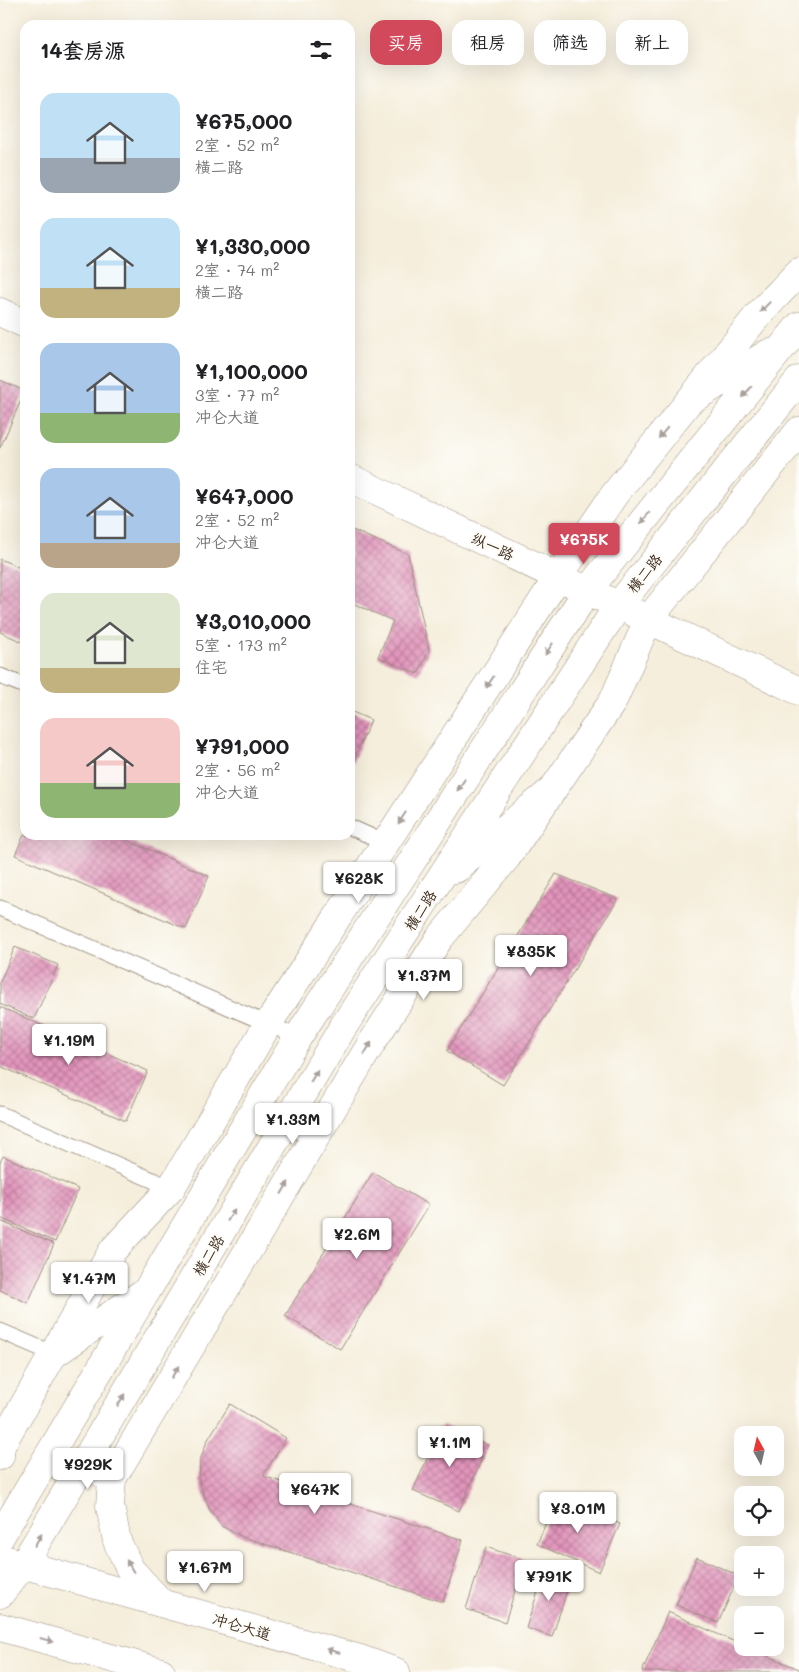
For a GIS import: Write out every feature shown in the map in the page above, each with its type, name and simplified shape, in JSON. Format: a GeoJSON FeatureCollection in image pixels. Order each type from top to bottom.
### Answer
{"type":"FeatureCollection","features":[{"type":"Feature","properties":{"kind":"main road"},"geometry":{"type":"LineString","coordinates":[[0,1449],[113,1250],[171,1188],[268,1024],[558,577],[614,495],[758,315],[799,272]]}},
{"type":"Feature","properties":{"kind":"main road"},"geometry":{"type":"LineString","coordinates":[[0,312],[20,322]]}},
{"type":"Feature","properties":{"kind":"main road"},"geometry":{"type":"LineString","coordinates":[[689,401],[794,341]]}},
{"type":"Feature","properties":{"kind":"main road"},"geometry":{"type":"LineString","coordinates":[[0,1538],[298,1037],[588,591],[794,341]]}},
{"type":"Feature","properties":{"kind":"main road","name":"横二路"},"geometry":{"type":"LineString","coordinates":[[0,1594],[12,1562],[84,1464],[344,1027],[618,606],[799,380]]}},
{"type":"Feature","properties":{"kind":"main road"},"geometry":{"type":"LineString","coordinates":[[161,1603],[130,1569],[117,1541],[110,1506],[112,1479],[371,1044],[439,940],[507,857],[613,701],[648,620],[799,431]]}},
{"type":"Feature","properties":{"kind":"main road","name":"纵一路"},"geometry":{"type":"LineString","coordinates":[[355,480],[799,691]]}},
{"type":"Feature","properties":{"kind":"main road"},"geometry":{"type":"LineString","coordinates":[[406,869],[435,887],[551,791]]}},
{"type":"Feature","properties":{"kind":"main road"},"geometry":{"type":"LineString","coordinates":[[289,1119],[318,1134]]}},
{"type":"Feature","properties":{"kind":"main road"},"geometry":{"type":"LineString","coordinates":[[148,1290],[178,1306]]}},
{"type":"Feature","properties":{"kind":"main road"},"geometry":{"type":"LineString","coordinates":[[54,1354],[148,1290]]}},
{"type":"Feature","properties":{"kind":"main road"},"geometry":{"type":"LineString","coordinates":[[84,1464],[112,1479]]}},
{"type":"Feature","properties":{"kind":"main road","name":"冲仑大道"},"geometry":{"type":"LineString","coordinates":[[12,1562],[360,1659],[396,1672]]}},
{"type":"Feature","properties":{"kind":"main road"},"geometry":{"type":"LineString","coordinates":[[0,1627],[161,1672]]}},
{"type":"Feature","properties":{"kind":"lane"},"geometry":{"type":"LineString","coordinates":[[0,676],[20,684]]}},
{"type":"Feature","properties":{"kind":"lane"},"geometry":{"type":"LineString","coordinates":[[355,829],[386,843]]}},
{"type":"Feature","properties":{"kind":"lane"},"geometry":{"type":"LineString","coordinates":[[0,908],[298,1037]]}},
{"type":"Feature","properties":{"kind":"lane"},"geometry":{"type":"LineString","coordinates":[[0,1114],[171,1188]]}},
{"type":"Feature","properties":{"kind":"lane"},"geometry":{"type":"LineString","coordinates":[[0,1331],[54,1354]]}},
{"type":"Feature","properties":{"kind":"building"},"geometry":{"type":"Polygon","coordinates":[[[0,380],[20,389],[20,402],[0,448],[0,380]]]}},
{"type":"Feature","properties":{"kind":"building"},"geometry":{"type":"Polygon","coordinates":[[[355,531],[408,554],[429,650],[418,674],[378,657],[393,621],[355,604],[355,531]]]}},
{"type":"Feature","properties":{"kind":"building"},"geometry":{"type":"Polygon","coordinates":[[[0,559],[20,568],[20,641],[0,632],[0,559]]]}},
{"type":"Feature","properties":{"kind":"building"},"geometry":{"type":"Polygon","coordinates":[[[355,713],[371,720],[355,757],[355,713]]]}},
{"type":"Feature","properties":{"kind":"building"},"geometry":{"type":"Polygon","coordinates":[[[22,840],[126,840],[209,876],[186,929],[15,855],[22,840]]]}},
{"type":"Feature","properties":{"kind":"building"},"geometry":{"type":"Polygon","coordinates":[[[556,874],[618,899],[503,1085],[447,1051],[556,874]]]}},
{"type":"Feature","properties":{"kind":"building"},"geometry":{"type":"Polygon","coordinates":[[[15,947],[58,965],[34,1019],[0,1004],[0,982],[15,947]]]}},
{"type":"Feature","properties":{"kind":"building"},"geometry":{"type":"Polygon","coordinates":[[[0,1007],[148,1071],[126,1121],[0,1066],[0,1007]]]}},
{"type":"Feature","properties":{"kind":"building"},"geometry":{"type":"Polygon","coordinates":[[[3,1156],[78,1189],[55,1242],[0,1218],[0,1162],[3,1156]]]}},
{"type":"Feature","properties":{"kind":"building"},"geometry":{"type":"Polygon","coordinates":[[[373,1172],[429,1205],[340,1349],[285,1316],[373,1172]]]}},
{"type":"Feature","properties":{"kind":"building"},"geometry":{"type":"Polygon","coordinates":[[[0,1221],[54,1244],[28,1303],[0,1290],[0,1221]]]}},
{"type":"Feature","properties":{"kind":"building"},"geometry":{"type":"Polygon","coordinates":[[[230,1404],[286,1438],[263,1476],[463,1540],[443,1602],[243,1537],[221,1526],[210,1510],[199,1482],[200,1461],[207,1441],[230,1404]]]}},
{"type":"Feature","properties":{"kind":"building"},"geometry":{"type":"Polygon","coordinates":[[[442,1425],[488,1445],[459,1511],[413,1491],[442,1425]]]}},
{"type":"Feature","properties":{"kind":"building"},"geometry":{"type":"Polygon","coordinates":[[[557,1497],[620,1524],[599,1572],[537,1544],[557,1497]]]}},
{"type":"Feature","properties":{"kind":"building"},"geometry":{"type":"Polygon","coordinates":[[[486,1547],[525,1560],[505,1622],[466,1609],[486,1547]]]}},
{"type":"Feature","properties":{"kind":"building"},"geometry":{"type":"Polygon","coordinates":[[[697,1557],[734,1574],[734,1587],[718,1623],[676,1605],[697,1557]]]}},
{"type":"Feature","properties":{"kind":"building"},"geometry":{"type":"Polygon","coordinates":[[[546,1567],[572,1575],[552,1637],[526,1628],[546,1567]]]}},
{"type":"Feature","properties":{"kind":"building"},"geometry":{"type":"Polygon","coordinates":[[[668,1612],[734,1641],[734,1656],[768,1656],[799,1669],[799,1672],[642,1672],[668,1612]]]}}]}
